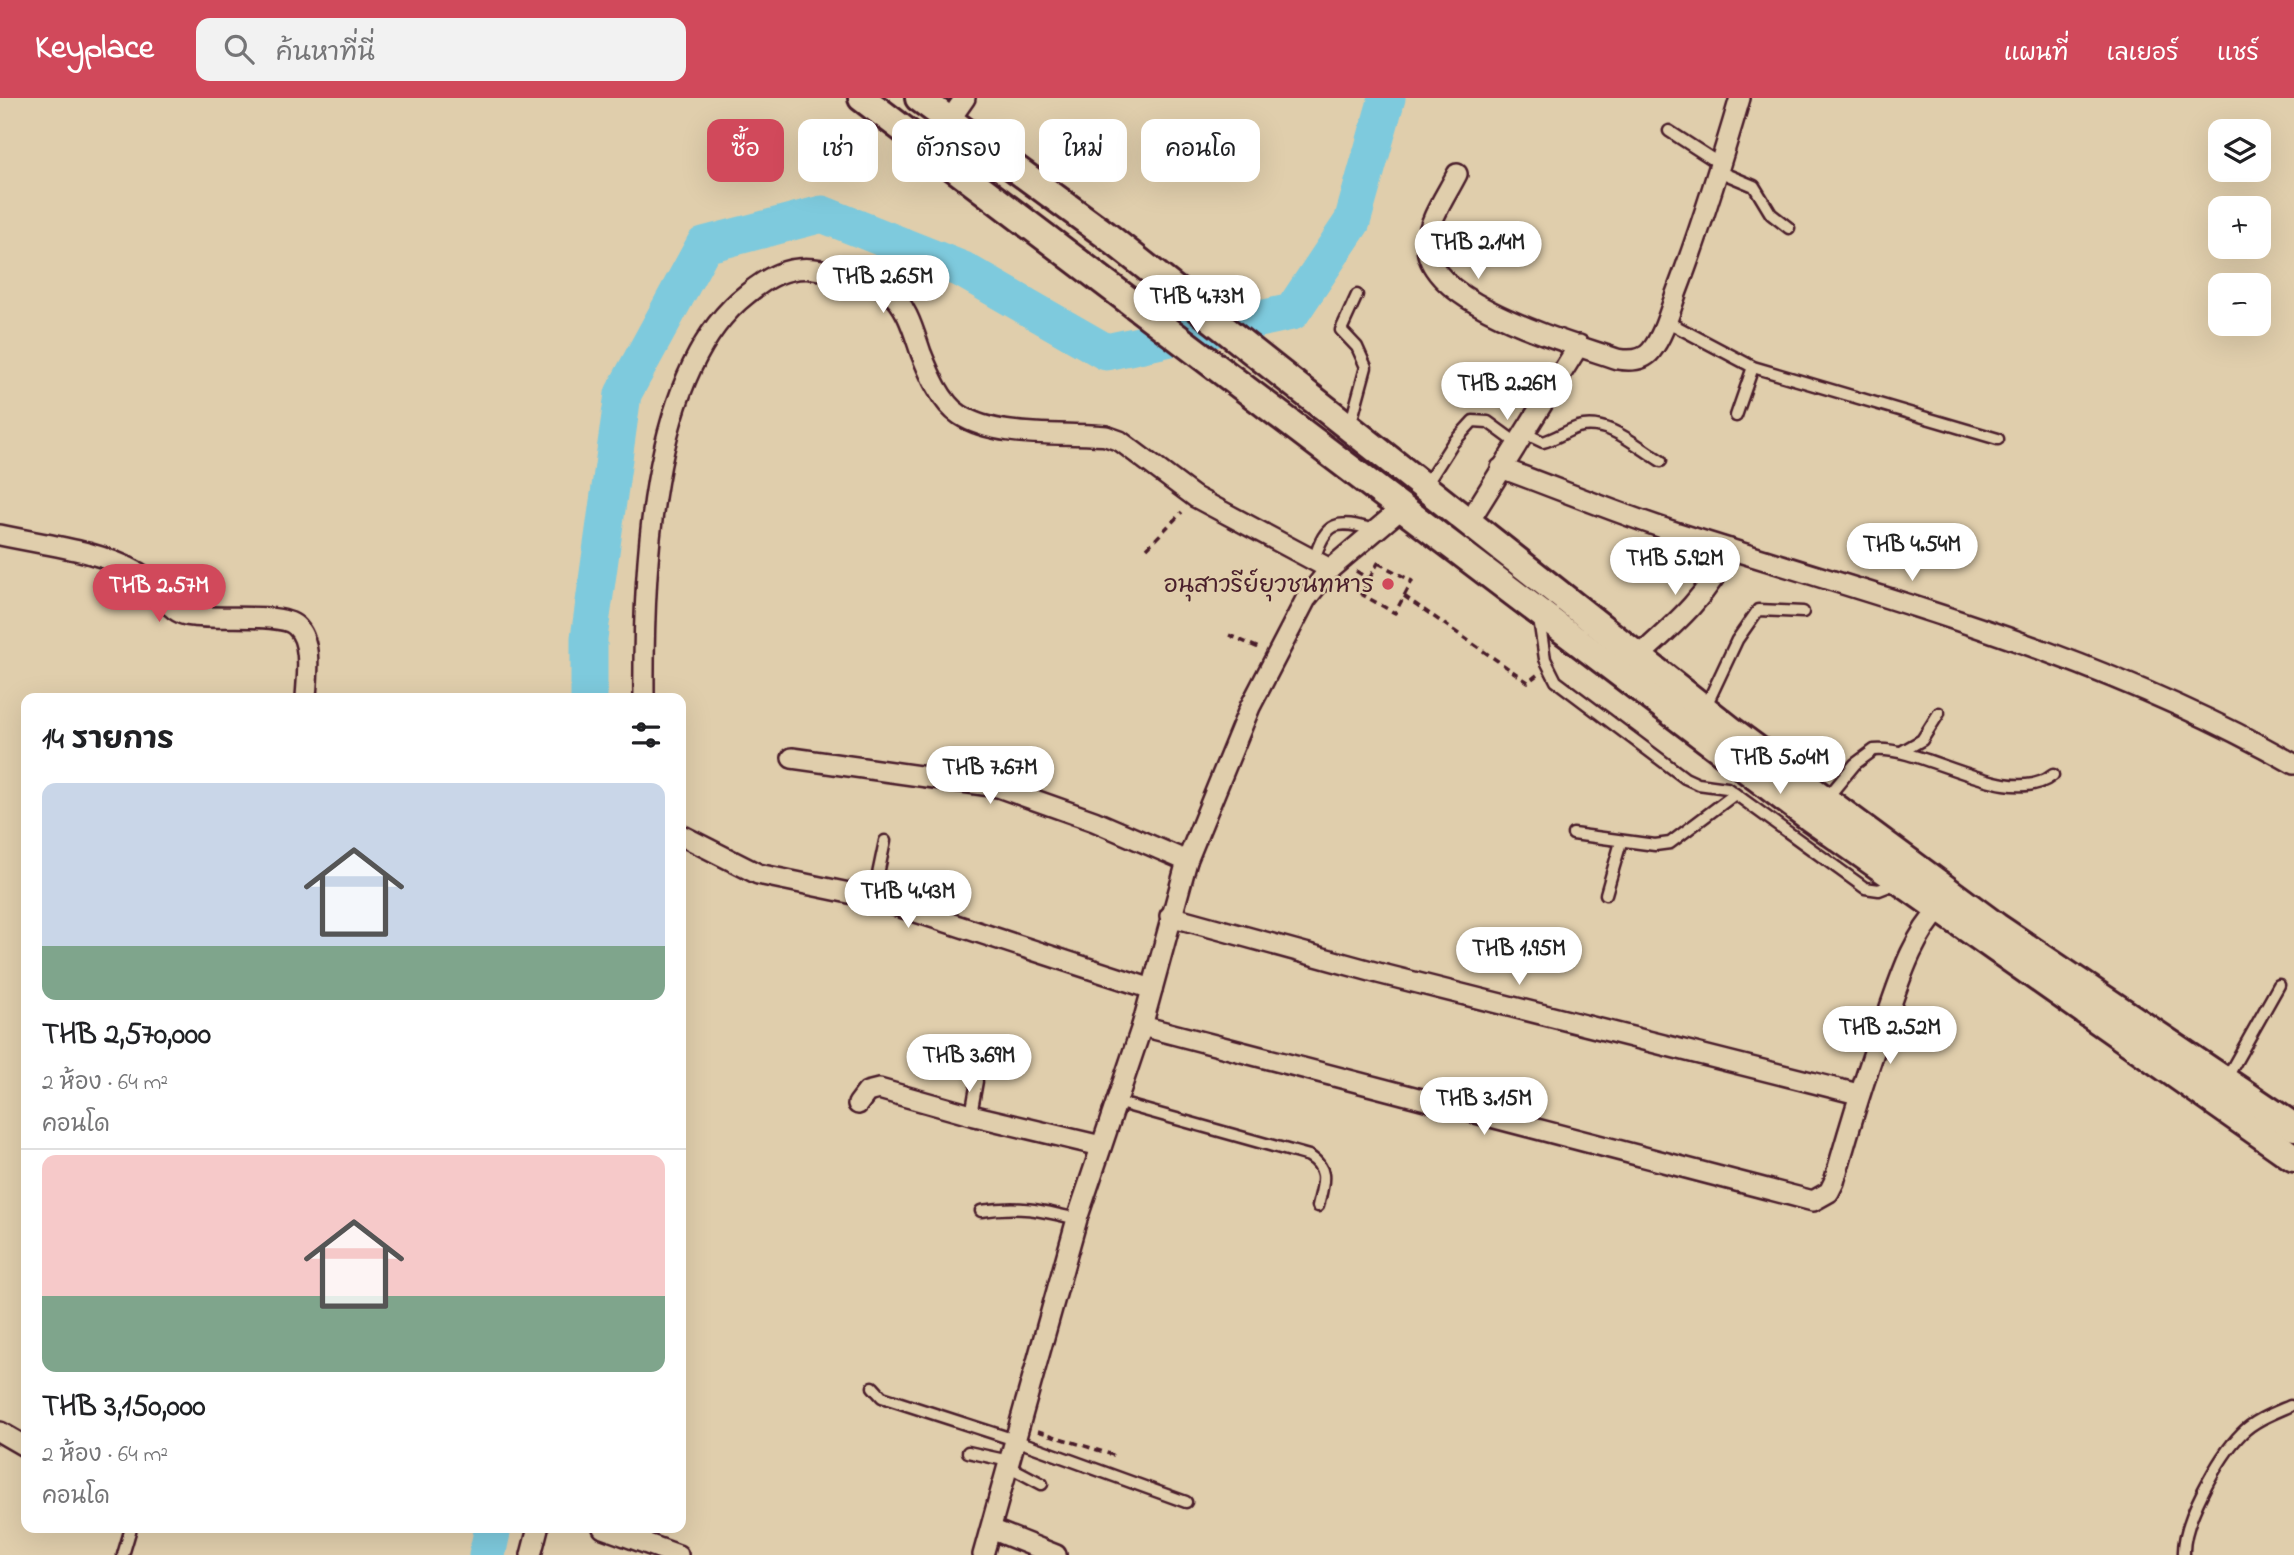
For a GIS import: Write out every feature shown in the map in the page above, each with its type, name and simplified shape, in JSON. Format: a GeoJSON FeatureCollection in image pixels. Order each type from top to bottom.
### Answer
{"type":"FeatureCollection","features":[{"type":"Feature","properties":{"kind":"main road"},"geometry":{"type":"LineString","coordinates":[[862,98],[1798,809],[2294,1158]]}},
{"type":"Feature","properties":{"kind":"main road"},"geometry":{"type":"LineString","coordinates":[[919,98],[958,108],[1106,235],[1316,399],[1350,430],[1424,489],[1470,520],[1637,658],[1825,800],[1986,919],[2294,1127]]}},
{"type":"Feature","properties":{"kind":"street"},"geometry":{"type":"LineString","coordinates":[[1457,174],[1432,225],[1427,242],[1436,275],[1488,310],[1617,359],[1629,361],[1641,358],[1651,351],[1666,320],[1719,168],[1740,98]]}},
{"type":"Feature","properties":{"kind":"street"},"geometry":{"type":"LineString","coordinates":[[644,693],[646,561],[655,497],[683,391],[698,351],[727,310],[765,279],[792,268],[845,273],[890,293],[905,312],[928,371],[946,401],[960,415],[1019,431],[1106,436],[1141,455],[1195,497],[1322,564]]}},
{"type":"Feature","properties":{"kind":"street"},"geometry":{"type":"LineString","coordinates":[[1470,520],[1579,345]]}},
{"type":"Feature","properties":{"kind":"street"},"geometry":{"type":"LineString","coordinates":[[1501,468],[1638,520],[1918,606],[2045,649],[2237,732],[2294,764]]}},
{"type":"Feature","properties":{"kind":"street"},"geometry":{"type":"LineString","coordinates":[[983,1555],[1077,1219],[1142,1026],[1187,861],[1250,707],[1322,564],[1375,531],[1402,508]]}},
{"type":"Feature","properties":{"kind":"street"},"geometry":{"type":"LineString","coordinates":[[0,535],[102,557],[128,567],[154,583],[172,608],[182,614],[202,618],[280,619],[294,624],[302,634],[307,652],[306,693]]}},
{"type":"Feature","properties":{"kind":"street"},"geometry":{"type":"LineString","coordinates":[[1637,658],[1698,604],[1717,578],[1730,549]]}},
{"type":"Feature","properties":{"kind":"street"},"geometry":{"type":"LineString","coordinates":[[792,758],[973,781],[998,787],[1094,821],[1187,861]]}},
{"type":"Feature","properties":{"kind":"street"},"geometry":{"type":"LineString","coordinates":[[686,838],[758,874],[873,898],[1152,989]]}},
{"type":"Feature","properties":{"kind":"street"},"geometry":{"type":"LineString","coordinates":[[1142,1026],[1813,1201],[1829,1192],[1858,1094],[1923,927],[1940,908]]}},
{"type":"Feature","properties":{"kind":"street"},"geometry":{"type":"LineString","coordinates":[[1170,916],[1858,1094]]}},
{"type":"Feature","properties":{"kind":"street"},"geometry":{"type":"LineString","coordinates":[[858,1104],[867,1092],[879,1088],[971,1115],[1101,1146]]}},
{"type":"Feature","properties":{"kind":"street"},"geometry":{"type":"LineString","coordinates":[[0,1432],[21,1444]]}},
{"type":"Feature","properties":{"kind":"street"},"geometry":{"type":"LineString","coordinates":[[991,1529],[1056,1555]]}},
{"type":"Feature","properties":{"kind":"street"},"geometry":{"type":"LineString","coordinates":[[531,1555],[537,1533]]}},
{"type":"Feature","properties":{"kind":"street"},"geometry":{"type":"LineString","coordinates":[[617,1533],[678,1555]]}},
{"type":"Feature","properties":{"kind":"lane"},"geometry":{"type":"LineString","coordinates":[[1669,131],[1719,168],[1754,186],[1771,214],[1789,228]]}},
{"type":"Feature","properties":{"kind":"lane"},"geometry":{"type":"LineString","coordinates":[[1350,430],[1366,367],[1357,346],[1343,333],[1341,326],[1357,295]]}},
{"type":"Feature","properties":{"kind":"lane"},"geometry":{"type":"LineString","coordinates":[[1666,320],[1753,367],[1997,439]]}},
{"type":"Feature","properties":{"kind":"lane"},"geometry":{"type":"LineString","coordinates":[[1736,416],[1753,367]]}},
{"type":"Feature","properties":{"kind":"lane"},"geometry":{"type":"LineString","coordinates":[[1424,489],[1452,444],[1473,421],[1488,422],[1521,438],[1543,442],[1575,428],[1592,424],[1608,427],[1661,461]]}},
{"type":"Feature","properties":{"kind":"lane"},"geometry":{"type":"LineString","coordinates":[[1322,564],[1324,532],[1332,526],[1353,524],[1375,531]]}},
{"type":"Feature","properties":{"kind":"lane"},"geometry":{"type":"LineString","coordinates":[[1704,709],[1748,620],[1758,610],[1773,608],[1803,612]]}},
{"type":"Feature","properties":{"kind":"lane"},"geometry":{"type":"LineString","coordinates":[[1539,612],[1545,659],[1556,681],[1685,778],[1704,786],[1722,786],[1865,888],[1879,890],[1901,881]]}},
{"type":"Feature","properties":{"kind":"lane"},"geometry":{"type":"LineString","coordinates":[[1901,752],[1922,740],[1939,713]]}},
{"type":"Feature","properties":{"kind":"lane"},"geometry":{"type":"LineString","coordinates":[[1825,800],[1864,755],[1883,749],[1901,752],[1961,774],[2007,783],[2033,785],[2043,783],[2053,775]]}},
{"type":"Feature","properties":{"kind":"lane"},"geometry":{"type":"LineString","coordinates":[[1573,834],[1622,842],[1670,843],[1735,794]]}},
{"type":"Feature","properties":{"kind":"lane"},"geometry":{"type":"LineString","coordinates":[[873,898],[885,841]]}},
{"type":"Feature","properties":{"kind":"lane"},"geometry":{"type":"LineString","coordinates":[[1606,894],[1622,842]]}},
{"type":"Feature","properties":{"kind":"lane"},"geometry":{"type":"LineString","coordinates":[[2225,1080],[2280,985]]}},
{"type":"Feature","properties":{"kind":"lane"},"geometry":{"type":"LineString","coordinates":[[971,1115],[977,1081]]}},
{"type":"Feature","properties":{"kind":"lane"},"geometry":{"type":"LineString","coordinates":[[1116,1102],[1309,1156],[1321,1163],[1324,1170],[1318,1206]]}},
{"type":"Feature","properties":{"kind":"lane"},"geometry":{"type":"LineString","coordinates":[[981,1211],[1009,1206],[1027,1207],[1077,1219]]}},
{"type":"Feature","properties":{"kind":"lane"},"geometry":{"type":"LineString","coordinates":[[873,1387],[883,1397],[1017,1432],[1186,1502]]}},
{"type":"Feature","properties":{"kind":"lane"},"geometry":{"type":"LineString","coordinates":[[2184,1555],[2186,1531],[2228,1448],[2244,1431],[2290,1406]]}},
{"type":"Feature","properties":{"kind":"lane"},"geometry":{"type":"LineString","coordinates":[[968,1451],[1009,1463],[1042,1484]]}},
{"type":"Feature","properties":{"kind":"lane"},"geometry":{"type":"LineString","coordinates":[[122,1555],[129,1533]]}},
{"type":"Feature","properties":{"kind":"path"},"geometry":{"type":"LineString","coordinates":[[1147,548],[1195,497]]}},
{"type":"Feature","properties":{"kind":"path"},"geometry":{"type":"LineString","coordinates":[[1378,563],[1412,581],[1404,596],[1395,612],[1361,594],[1378,563]]}},
{"type":"Feature","properties":{"kind":"path"},"geometry":{"type":"LineString","coordinates":[[1404,596],[1528,682]]}},
{"type":"Feature","properties":{"kind":"path"},"geometry":{"type":"LineString","coordinates":[[1229,635],[1276,656]]}},
{"type":"Feature","properties":{"kind":"path"},"geometry":{"type":"LineString","coordinates":[[1017,1432],[1116,1456]]}},
{"type":"Feature","properties":{"kind":"waterway"},"geometry":{"type":"LineString","coordinates":[[589,693],[589,638],[623,394],[704,245],[822,214],[963,270],[1106,352],[1292,312],[1352,222],[1387,98]]}},
{"type":"Feature","properties":{"kind":"waterway"},"geometry":{"type":"LineString","coordinates":[[487,1555],[492,1533]]}},
{"type":"Feature","properties":{"kind":"place","name":"อนุสาวรีย์ยุวชนทหาร"},"geometry":{"type":"Point","coordinates":[1388,584]}}]}
